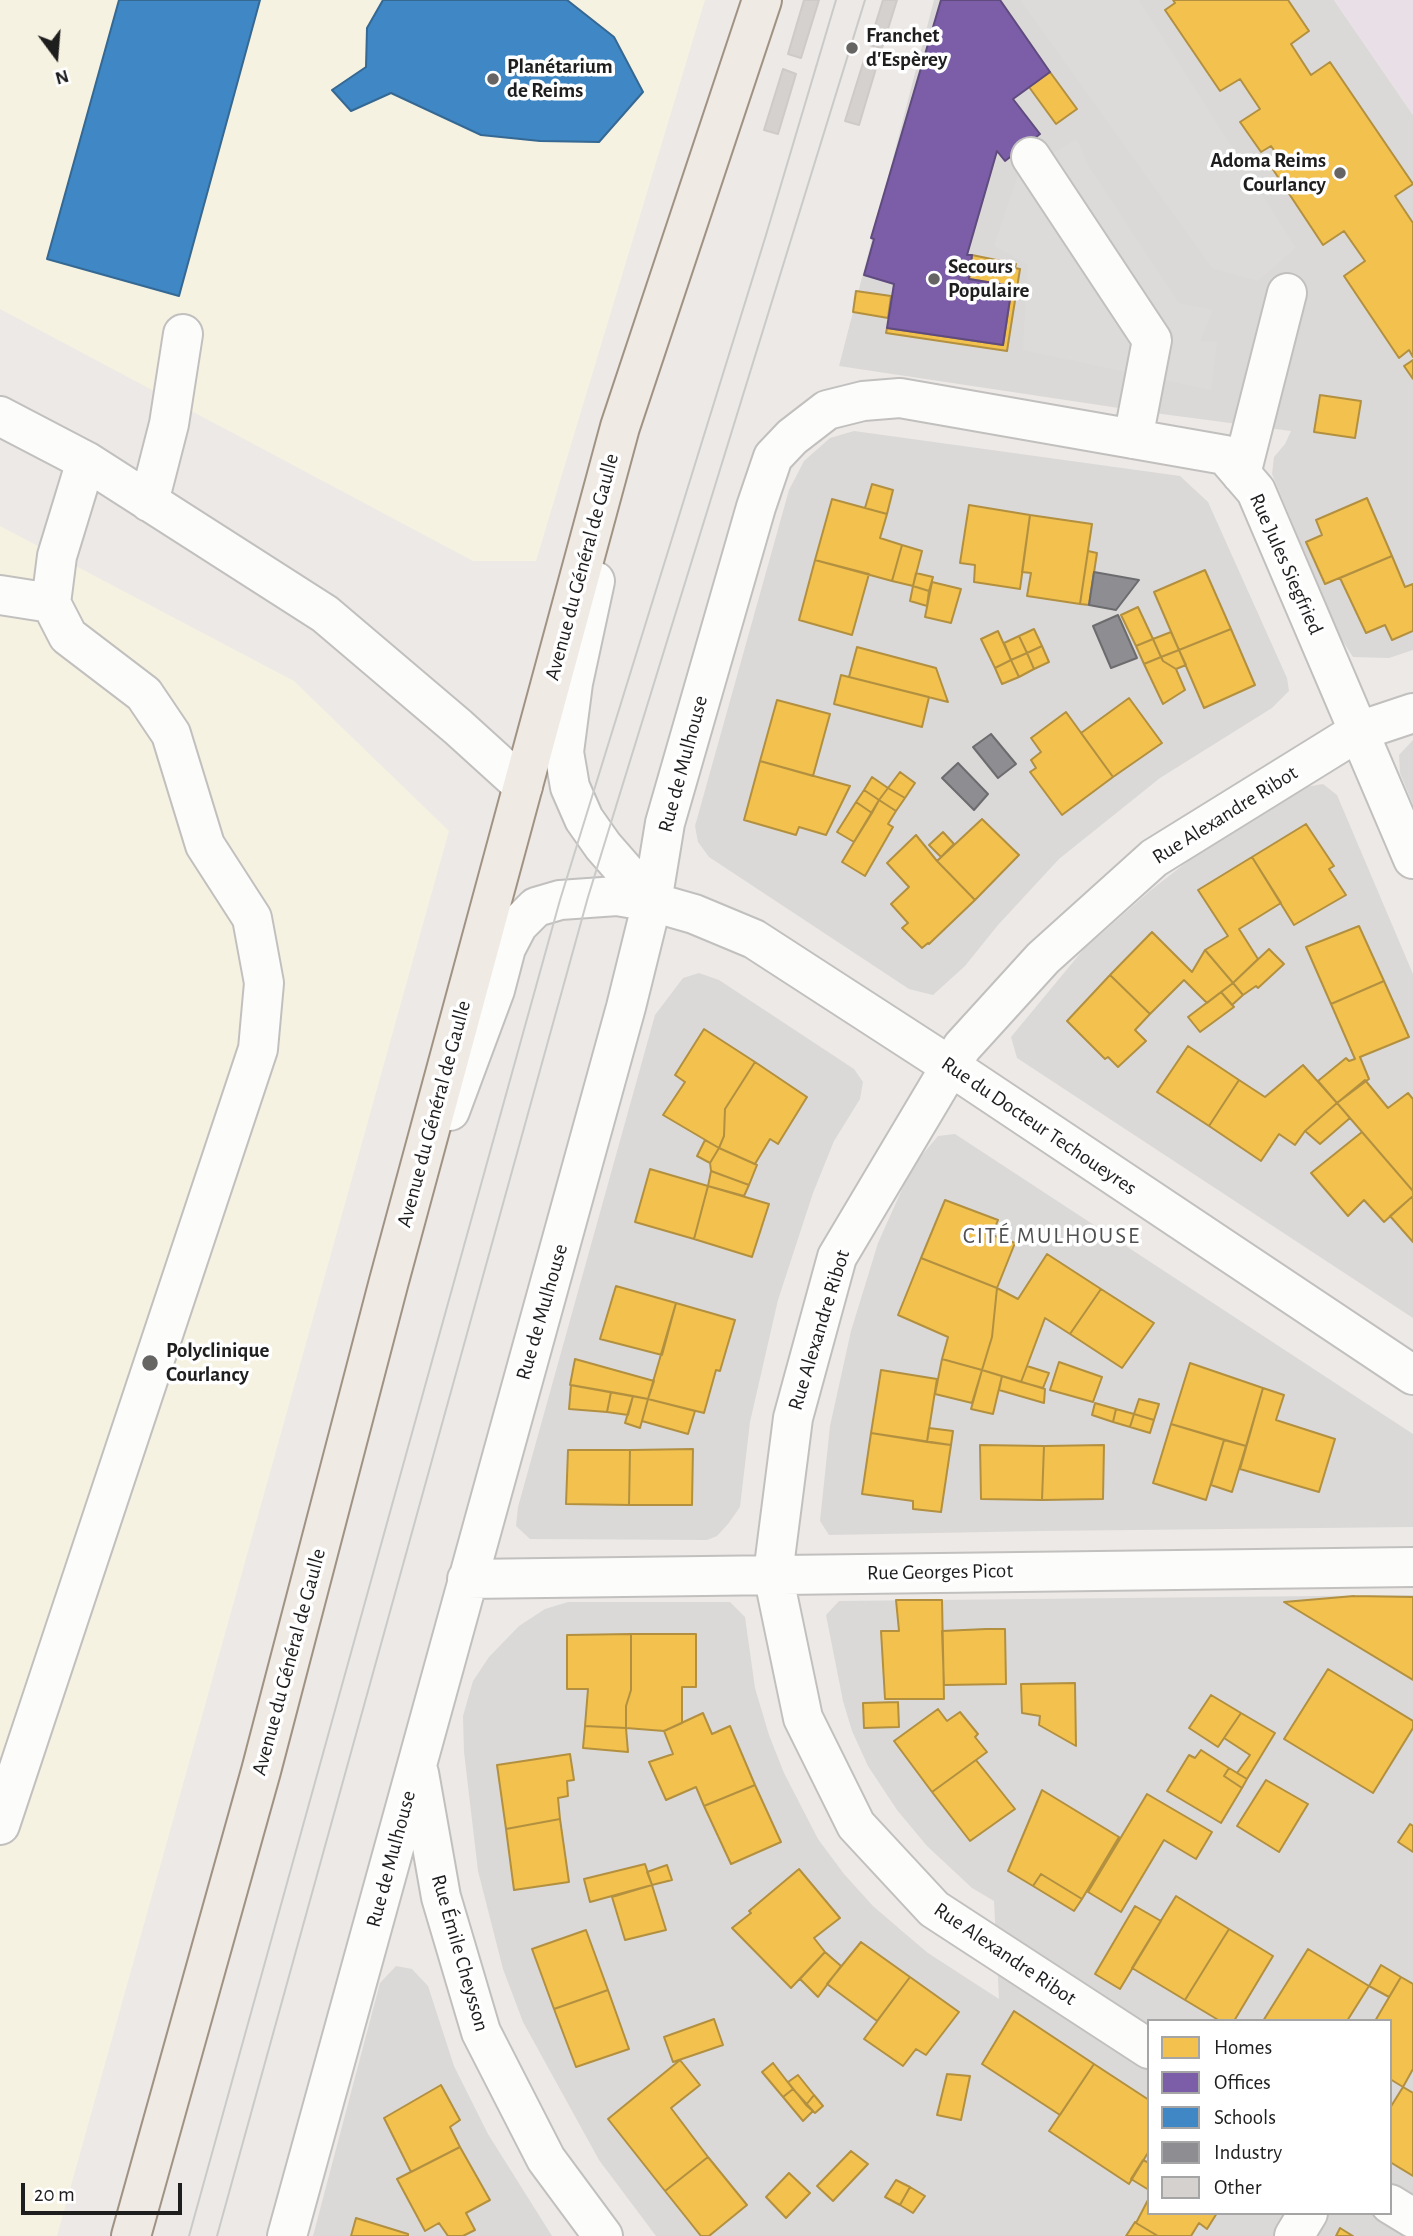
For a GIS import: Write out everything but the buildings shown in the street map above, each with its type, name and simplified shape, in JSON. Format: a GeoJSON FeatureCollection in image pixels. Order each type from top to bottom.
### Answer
{"type":"FeatureCollection","features":[{"type":"Feature","properties":{"kind":"main road","name":"Avenue du Général de Gaulle"},"geometry":{"type":"LineString","coordinates":[[131,2236],[261,1771],[389,1281],[620,427],[762,0]]}},
{"type":"Feature","properties":{"kind":"street"},"geometry":{"type":"LineString","coordinates":[[1031,157],[1152,340],[1133,439]]}},
{"type":"Feature","properties":{"kind":"street"},"geometry":{"type":"LineString","coordinates":[[1241,474],[1287,293]]}},
{"type":"Feature","properties":{"kind":"street"},"geometry":{"type":"LineString","coordinates":[[149,502],[169,424],[183,334]]}},
{"type":"Feature","properties":{"kind":"street","name":"Rue Jules Siegfried"},"geometry":{"type":"LineString","coordinates":[[827,410],[863,401],[900,398],[1226,455],[1256,491],[1413,859]]}},
{"type":"Feature","properties":{"kind":"street","name":"Rue de Mulhouse"},"geometry":{"type":"LineString","coordinates":[[287,2236],[626,1007],[652,902],[665,823],[756,507],[773,457],[792,437],[827,410]]}},
{"type":"Feature","properties":{"kind":"street"},"geometry":{"type":"LineString","coordinates":[[0,416],[86,461],[324,614],[458,727],[523,786]]}},
{"type":"Feature","properties":{"kind":"street"},"geometry":{"type":"LineString","coordinates":[[620,427],[598,566],[573,683],[564,752],[570,788],[583,819],[652,902]]}},
{"type":"Feature","properties":{"kind":"street"},"geometry":{"type":"LineString","coordinates":[[0,1825],[258,1049],[264,983],[252,918],[205,845],[170,734],[144,694],[68,636],[51,603],[57,556],[86,461]]}},
{"type":"Feature","properties":{"kind":"street"},"geometry":{"type":"LineString","coordinates":[[0,595],[51,603]]}},
{"type":"Feature","properties":{"kind":"street","name":"Rue Alexandre Ribot"},"geometry":{"type":"LineString","coordinates":[[1147,2048],[934,1909],[856,1825],[803,1718],[773,1574],[793,1418],[837,1257],[962,1047],[1042,958],[1154,858],[1359,731],[1413,713]]}},
{"type":"Feature","properties":{"kind":"street","name":"Rue du Docteur Techoueyres"},"geometry":{"type":"LineString","coordinates":[[389,1281],[495,990],[506,948],[518,925],[536,907],[560,900],[617,896],[652,902],[694,914],[754,939],[950,1066],[1413,1375]]}},
{"type":"Feature","properties":{"kind":"street","name":"Rue Georges Picot"},"geometry":{"type":"LineString","coordinates":[[467,1579],[1413,1567]]}},
{"type":"Feature","properties":{"kind":"street","name":"Rue Émile Cheysson"},"geometry":{"type":"LineString","coordinates":[[417,1763],[441,1897],[481,2032],[546,2159],[603,2236]]}},
{"type":"Feature","properties":{"kind":"street"},"geometry":{"type":"LineString","coordinates":[[1392,2205],[1413,2218]]}},
{"type":"Feature","properties":{"kind":"street"},"geometry":{"type":"LineString","coordinates":[[1294,2236],[1306,2215]]}},
{"type":"Feature","properties":{"kind":"shaded area"},"geometry":{"type":"Polygon","coordinates":[[[0,0],[705,0],[536,561],[473,561],[0,309],[0,0]]]}},
{"type":"Feature","properties":{"kind":"shaded area"},"geometry":{"type":"Polygon","coordinates":[[[934,0],[1334,0],[1413,115],[1413,650],[1389,658],[1353,657],[1340,637],[1272,474],[1274,457],[1291,431],[839,366],[934,0]]]}},
{"type":"Feature","properties":{"kind":"shaded area"},"geometry":{"type":"Polygon","coordinates":[[[1020,0],[1139,0],[1296,248],[1258,281],[1212,268],[1020,0]]]}},
{"type":"Feature","properties":{"kind":"shaded area"},"geometry":{"type":"Polygon","coordinates":[[[1334,0],[1413,0],[1413,115],[1334,0]]]}},
{"type":"Feature","properties":{"kind":"shaded area"},"geometry":{"type":"Polygon","coordinates":[[[1077,139],[1088,165],[1179,303],[1213,310],[1200,341],[1217,342],[1211,390],[1023,350],[1028,265],[994,246],[1019,172],[1077,139]]]}},
{"type":"Feature","properties":{"kind":"shaded area"},"geometry":{"type":"Polygon","coordinates":[[[854,431],[1180,476],[1208,502],[1287,678],[1289,691],[1272,708],[1160,778],[1059,859],[998,925],[965,966],[933,995],[909,989],[709,857],[698,842],[695,826],[789,490],[804,461],[830,438],[854,431]]]}},
{"type":"Feature","properties":{"kind":"shaded area","name":"Polyclinique Courlancy"},"geometry":{"type":"Polygon","coordinates":[[[0,526],[294,681],[449,831],[57,2236],[0,2236],[0,526]]]}},
{"type":"Feature","properties":{"kind":"shaded area"},"geometry":{"type":"Polygon","coordinates":[[[1413,740],[1413,805],[1400,773],[1399,755],[1413,740]]]}},
{"type":"Feature","properties":{"kind":"shaded area"},"geometry":{"type":"Polygon","coordinates":[[[1323,784],[1337,795],[1413,974],[1413,1318],[1017,1058],[1011,1037],[1083,950],[1151,890],[1197,854],[1235,830],[1305,787],[1323,784]]]}},
{"type":"Feature","properties":{"kind":"shaded area"},"geometry":{"type":"Polygon","coordinates":[[[699,973],[719,980],[854,1069],[863,1082],[860,1099],[834,1141],[813,1193],[778,1300],[750,1422],[740,1507],[717,1536],[707,1540],[530,1539],[516,1526],[518,1507],[655,1015],[683,978],[699,973]]]}},
{"type":"Feature","properties":{"kind":"shaded area"},"geometry":{"type":"Polygon","coordinates":[[[955,1134],[1413,1434],[1413,1527],[829,1535],[820,1521],[830,1426],[851,1331],[878,1243],[912,1167],[938,1136],[955,1134]]]}},
{"type":"Feature","properties":{"kind":"shaded area"},"geometry":{"type":"Polygon","coordinates":[[[1413,1595],[1413,2236],[656,2236],[599,2160],[523,2022],[503,1969],[478,1871],[464,1752],[463,1716],[473,1681],[489,1657],[519,1626],[545,1609],[568,1602],[730,1602],[745,1617],[755,1688],[769,1735],[784,1773],[818,1839],[844,1874],[873,1906],[928,1953],[999,1999],[994,1901],[972,1888],[927,1846],[897,1810],[868,1766],[852,1731],[843,1701],[826,1615],[839,1601],[1413,1595]]]}},
{"type":"Feature","properties":{"kind":"shaded area"},"geometry":{"type":"Polygon","coordinates":[[[396,1966],[412,1969],[428,1986],[454,2066],[488,2134],[552,2236],[313,2236],[380,1983],[396,1966]]]}},
{"type":"Feature","properties":{"kind":"tram line"},"geometry":{"type":"LineString","coordinates":[[189,2236],[560,900],[836,0]]}},
{"type":"Feature","properties":{"kind":"tram line"},"geometry":{"type":"LineString","coordinates":[[217,2236],[588,897],[865,0]]}},
{"type":"Feature","properties":{"kind":"place","name":"Franchet d'Espèrey"},"geometry":{"type":"Point","coordinates":[852,48]}},
{"type":"Feature","properties":{"kind":"place","name":"Planétarium de Reims"},"geometry":{"type":"Point","coordinates":[493,79]}},
{"type":"Feature","properties":{"kind":"place","name":"Adoma Reims Courlancy"},"geometry":{"type":"Point","coordinates":[1340,173]}},
{"type":"Feature","properties":{"kind":"place","name":"Secours Populaire"},"geometry":{"type":"Point","coordinates":[934,279]}},
{"type":"Feature","properties":{"kind":"place","name":"Polyclinique Courlancy"},"geometry":{"type":"Point","coordinates":[150,1363]}},
{"type":"Feature","properties":{"kind":"district","name":"CITÉ MULHOUSE"},"geometry":{"type":"Point","coordinates":[1052,1236]}}]}
